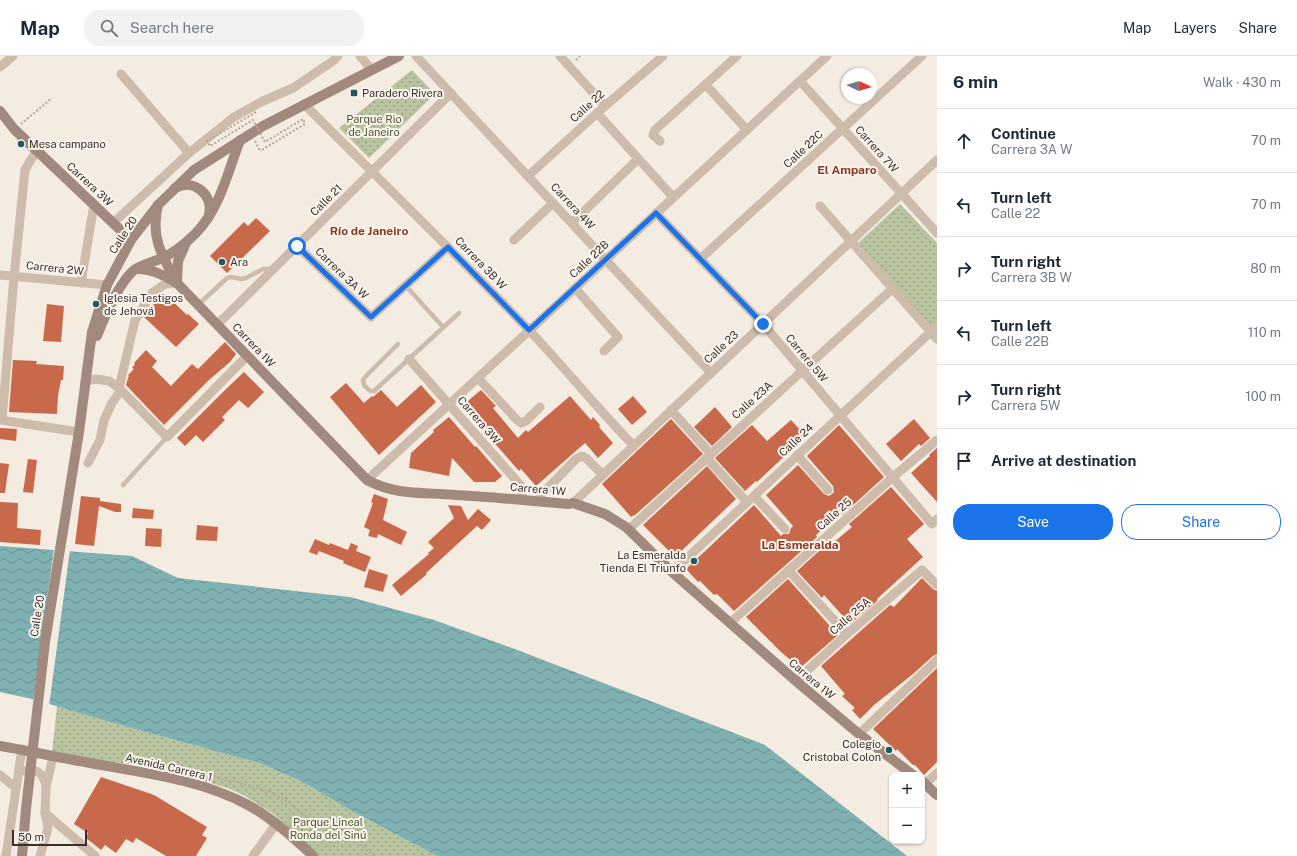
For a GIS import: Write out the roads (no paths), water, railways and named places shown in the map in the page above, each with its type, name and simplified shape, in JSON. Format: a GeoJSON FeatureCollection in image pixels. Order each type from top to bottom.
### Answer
{"type":"FeatureCollection","features":[{"type":"Feature","properties":{"kind":"street"},"geometry":{"type":"LineString","coordinates":[[0,67],[13,56]]}},
{"type":"Feature","properties":{"kind":"street"},"geometry":{"type":"LineString","coordinates":[[113,223],[189,153],[234,117],[263,101],[293,88],[338,56]]}},
{"type":"Feature","properties":{"kind":"street"},"geometry":{"type":"LineString","coordinates":[[360,56],[372,70]]}},
{"type":"Feature","properties":{"kind":"street","name":"Calle 20"},"geometry":{"type":"LineString","coordinates":[[22,856],[45,642],[79,432],[92,332],[107,285],[131,240],[158,206],[194,170],[263,126],[399,56]]}},
{"type":"Feature","properties":{"kind":"street","name":"Carrera 4W"},"geometry":{"type":"LineString","coordinates":[[416,56],[711,373]]}},
{"type":"Feature","properties":{"kind":"street"},"geometry":{"type":"LineString","coordinates":[[560,56],[605,106]]}},
{"type":"Feature","properties":{"kind":"street","name":"Calle 22"},"geometry":{"type":"LineString","coordinates":[[528,176],[663,56]]}},
{"type":"Feature","properties":{"kind":"street"},"geometry":{"type":"LineString","coordinates":[[660,141],[653,135],[655,130],[737,56]]}},
{"type":"Feature","properties":{"kind":"street","name":"Calle 22B"},"geometry":{"type":"LineString","coordinates":[[367,480],[827,56]]}},
{"type":"Feature","properties":{"kind":"street","name":"Calle 22C"},"geometry":{"type":"LineString","coordinates":[[700,259],[922,56]]}},
{"type":"Feature","properties":{"kind":"street"},"geometry":{"type":"LineString","coordinates":[[121,74],[189,153]]}},
{"type":"Feature","properties":{"kind":"street","name":"Carrera 7W"},"geometry":{"type":"LineString","coordinates":[[800,81],[937,233]]}},
{"type":"Feature","properties":{"kind":"street"},"geometry":{"type":"LineString","coordinates":[[706,85],[747,130]]}},
{"type":"Feature","properties":{"kind":"street","name":"Calle 21"},"geometry":{"type":"LineString","coordinates":[[217,325],[451,94]]}},
{"type":"Feature","properties":{"kind":"street","name":"Carrera 3B W"},"geometry":{"type":"LineString","coordinates":[[304,104],[529,330],[605,416],[634,446]]}},
{"type":"Feature","properties":{"kind":"street","name":"Carrera 3W"},"geometry":{"type":"LineString","coordinates":[[0,111],[14,129],[131,240]]}},
{"type":"Feature","properties":{"kind":"street"},"geometry":{"type":"LineString","coordinates":[[596,114],[674,197]]}},
{"type":"Feature","properties":{"kind":"street"},"geometry":{"type":"LineString","coordinates":[[134,269],[163,258],[187,241],[209,217],[217,202],[240,140]]}},
{"type":"Feature","properties":{"kind":"street"},"geometry":{"type":"LineString","coordinates":[[38,151],[30,161],[26,170],[14,276],[1,420],[79,432]]}},
{"type":"Feature","properties":{"kind":"street"},"geometry":{"type":"LineString","coordinates":[[572,223],[638,159]]}},
{"type":"Feature","properties":{"kind":"street","name":"Calle 23"},"geometry":{"type":"LineString","coordinates":[[573,503],[937,160]]}},
{"type":"Feature","properties":{"kind":"street"},"geometry":{"type":"LineString","coordinates":[[174,189],[179,186],[193,185],[204,192],[210,204],[209,217]]}},
{"type":"Feature","properties":{"kind":"street"},"geometry":{"type":"LineString","coordinates":[[514,240],[553,203]]}},
{"type":"Feature","properties":{"kind":"street"},"geometry":{"type":"LineString","coordinates":[[81,283],[94,204]]}},
{"type":"Feature","properties":{"kind":"street","name":"Carrera 1W"},"geometry":{"type":"LineString","coordinates":[[158,206],[154,227],[158,248],[177,283],[367,480],[392,491],[442,493],[569,504],[573,503],[606,514],[618,521],[672,572],[796,681],[859,734],[909,772]]}},
{"type":"Feature","properties":{"kind":"street"},"geometry":{"type":"LineString","coordinates":[[820,206],[892,289],[934,329],[937,339]]}},
{"type":"Feature","properties":{"kind":"street","name":"Carrera 5W"},"geometry":{"type":"LineString","coordinates":[[656,213],[763,324],[893,477],[935,522]]}},
{"type":"Feature","properties":{"kind":"street"},"geometry":{"type":"LineString","coordinates":[[177,283],[176,272],[178,261],[187,241]]}},
{"type":"Feature","properties":{"kind":"street","name":"Carrera 3A W"},"geometry":{"type":"LineString","coordinates":[[297,246],[371,317],[406,286]]}},
{"type":"Feature","properties":{"kind":"street"},"geometry":{"type":"LineString","coordinates":[[406,286],[448,247]]}},
{"type":"Feature","properties":{"kind":"street"},"geometry":{"type":"LineString","coordinates":[[134,269],[146,269],[157,272],[167,276],[177,283]]}},
{"type":"Feature","properties":{"kind":"street","name":"Calle 20"},"geometry":{"type":"LineString","coordinates":[[85,381],[96,338],[104,319],[120,289],[134,269]]}},
{"type":"Feature","properties":{"kind":"street","name":"Carrera 2W"},"geometry":{"type":"LineString","coordinates":[[0,275],[107,285]]}},
{"type":"Feature","properties":{"kind":"street"},"geometry":{"type":"LineString","coordinates":[[88,463],[100,440],[104,420],[120,389],[135,320],[152,292],[165,284],[177,283]]}},
{"type":"Feature","properties":{"kind":"street"},"geometry":{"type":"LineString","coordinates":[[575,288],[618,337],[604,351]]}},
{"type":"Feature","properties":{"kind":"street","name":"Calle 23A"},"geometry":{"type":"LineString","coordinates":[[628,530],[892,289]]}},
{"type":"Feature","properties":{"kind":"street","name":"Calle 24"},"geometry":{"type":"LineString","coordinates":[[672,572],[934,329]]}},
{"type":"Feature","properties":{"kind":"street"},"geometry":{"type":"LineString","coordinates":[[85,381],[96,379],[109,381],[120,389],[167,437],[247,356]]}},
{"type":"Feature","properties":{"kind":"street","name":"Carrera 3W"},"geometry":{"type":"LineString","coordinates":[[409,359],[522,487],[522,500]]}},
{"type":"Feature","properties":{"kind":"street"},"geometry":{"type":"LineString","coordinates":[[478,378],[521,423],[526,421],[540,407]]}},
{"type":"Feature","properties":{"kind":"street"},"geometry":{"type":"LineString","coordinates":[[671,410],[709,456],[750,499],[784,529]]}},
{"type":"Feature","properties":{"kind":"street","name":"Calle 25"},"geometry":{"type":"LineString","coordinates":[[730,623],[893,477],[937,440]]}},
{"type":"Feature","properties":{"kind":"street"},"geometry":{"type":"LineString","coordinates":[[540,501],[541,495],[576,458],[582,456],[586,458],[602,475]]}},
{"type":"Feature","properties":{"kind":"street"},"geometry":{"type":"LineString","coordinates":[[797,456],[828,490]]}},
{"type":"Feature","properties":{"kind":"street"},"geometry":{"type":"LineString","coordinates":[[788,570],[847,634]]}},
{"type":"Feature","properties":{"kind":"street","name":"Calle 25A"},"geometry":{"type":"LineString","coordinates":[[796,681],[847,634],[922,570],[937,585]]}},
{"type":"Feature","properties":{"kind":"street"},"geometry":{"type":"LineString","coordinates":[[859,734],[937,660]]}},
{"type":"Feature","properties":{"kind":"street","name":"Avenida Carrera 1"},"geometry":{"type":"LineString","coordinates":[[0,746],[166,777],[211,788],[264,814],[313,856]]}},
{"type":"Feature","properties":{"kind":"street"},"geometry":{"type":"LineString","coordinates":[[6,856],[22,749]]}},
{"type":"Feature","properties":{"kind":"street"},"geometry":{"type":"LineString","coordinates":[[46,787],[53,756]]}},
{"type":"Feature","properties":{"kind":"street"},"geometry":{"type":"LineString","coordinates":[[18,775],[23,771],[36,771],[45,780],[45,813],[48,826],[40,856]]}},
{"type":"Feature","properties":{"kind":"street"},"geometry":{"type":"LineString","coordinates":[[925,782],[937,773]]}},
{"type":"Feature","properties":{"kind":"street"},"geometry":{"type":"LineString","coordinates":[[0,775],[16,788]]}},
{"type":"Feature","properties":{"kind":"street"},"geometry":{"type":"LineString","coordinates":[[925,784],[937,795]]}},
{"type":"Feature","properties":{"kind":"street"},"geometry":{"type":"LineString","coordinates":[[45,813],[95,856]]}},
{"type":"Feature","properties":{"kind":"street"},"geometry":{"type":"LineString","coordinates":[[253,856],[276,824]]}},
{"type":"Feature","properties":{"kind":"lane"},"geometry":{"type":"LineString","coordinates":[[198,305],[227,278],[231,277],[241,279],[263,270],[274,269]]}},
{"type":"Feature","properties":{"kind":"lane"},"geometry":{"type":"LineString","coordinates":[[406,286],[442,327]]}},
{"type":"Feature","properties":{"kind":"lane"},"geometry":{"type":"LineString","coordinates":[[398,344],[363,380],[364,385],[370,391],[374,391],[459,313]]}},
{"type":"Feature","properties":{"kind":"lane"},"geometry":{"type":"LineString","coordinates":[[123,485],[167,437]]}},
{"type":"Feature","properties":{"kind":"water"},"geometry":{"type":"Polygon","coordinates":[[[0,546],[132,556],[178,578],[350,597],[434,620],[512,648],[765,745],[889,842],[889,844],[892,844],[907,856],[437,856],[352,811],[303,782],[260,763],[32,699],[0,692],[0,546]]]}},
{"type":"Feature","properties":{"kind":"place","name":"Paradero Rivera"},"geometry":{"type":"Point","coordinates":[354,93]}},
{"type":"Feature","properties":{"kind":"place","name":"Mesa campano"},"geometry":{"type":"Point","coordinates":[21,144]}},
{"type":"Feature","properties":{"kind":"place","name":"Ara"},"geometry":{"type":"Point","coordinates":[222,262]}},
{"type":"Feature","properties":{"kind":"place","name":"Iglesia Testigos de Jehová"},"geometry":{"type":"Point","coordinates":[96,304]}},
{"type":"Feature","properties":{"kind":"place","name":"La Esmeralda Tienda El Triunfo"},"geometry":{"type":"Point","coordinates":[694,561]}},
{"type":"Feature","properties":{"kind":"place","name":"Colegio Cristobal Colon"},"geometry":{"type":"Point","coordinates":[889,750]}},
{"type":"Feature","properties":{"kind":"district","name":"El Amparo"},"geometry":{"type":"Point","coordinates":[847,170]}},
{"type":"Feature","properties":{"kind":"district","name":"Río de Janeiro"},"geometry":{"type":"Point","coordinates":[369,231]}},
{"type":"Feature","properties":{"kind":"district","name":"La Esmeralda"},"geometry":{"type":"Point","coordinates":[800,545]}},
{"type":"Feature","properties":{"kind":"park label","name":"Parque Rio de Janeiro"},"geometry":{"type":"Point","coordinates":[374,125]}},
{"type":"Feature","properties":{"kind":"park label","name":"Parque Lineal Ronda del Sinú"},"geometry":{"type":"Point","coordinates":[328,828]}}]}
